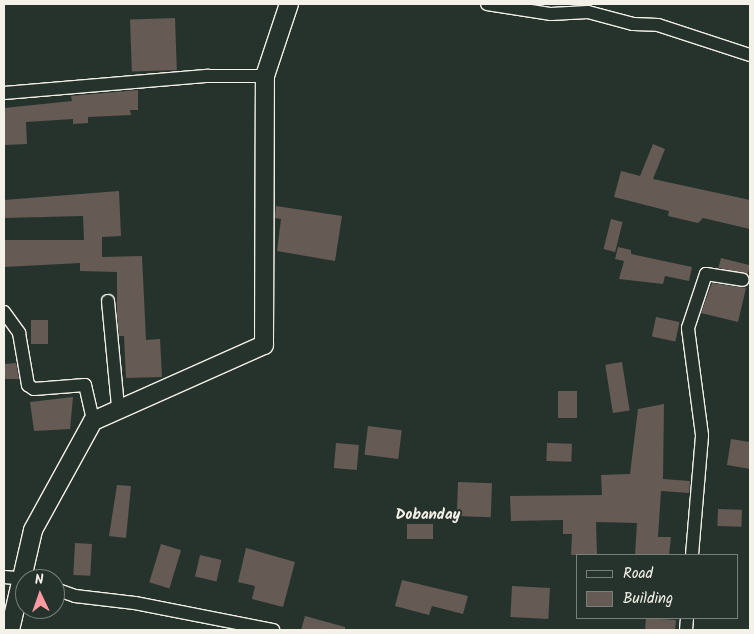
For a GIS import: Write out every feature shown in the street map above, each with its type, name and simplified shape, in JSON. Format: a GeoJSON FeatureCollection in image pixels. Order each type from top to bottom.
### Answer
{"type":"FeatureCollection","features":[{"type":"Feature","properties":{"kind":"street"},"geometry":{"type":"LineString","coordinates":[[19,569],[33,530],[93,421],[118,407],[264,345],[265,76],[289,4]]}},
{"type":"Feature","properties":{"kind":"street"},"geometry":{"type":"LineString","coordinates":[[487,4],[551,14],[588,12],[633,24],[658,25],[750,55]]}},
{"type":"Feature","properties":{"kind":"street"},"geometry":{"type":"LineString","coordinates":[[4,93],[198,77],[265,76]]}},
{"type":"Feature","properties":{"kind":"street"},"geometry":{"type":"LineString","coordinates":[[692,554],[702,435],[688,328],[706,274],[743,280]]}},
{"type":"Feature","properties":{"kind":"street"},"geometry":{"type":"LineString","coordinates":[[108,301],[118,407]]}},
{"type":"Feature","properties":{"kind":"street"},"geometry":{"type":"LineString","coordinates":[[4,312],[19,333],[28,385],[34,389],[86,385],[93,421]]}},
{"type":"Feature","properties":{"kind":"street"},"geometry":{"type":"LineString","coordinates":[[10,630],[15,587]]}},
{"type":"Feature","properties":{"kind":"street"},"geometry":{"type":"LineString","coordinates":[[65,592],[75,596],[135,603],[273,630]]}},
{"type":"Feature","properties":{"kind":"building"},"geometry":{"type":"Polygon","coordinates":[[[175,18],[177,70],[132,72],[130,20],[175,18]]]}},
{"type":"Feature","properties":{"kind":"building"},"geometry":{"type":"Polygon","coordinates":[[[138,90],[138,110],[130,110],[131,115],[88,117],[88,123],[73,124],[73,119],[26,122],[27,144],[4,145],[4,108],[72,101],[71,96],[138,90]]]}},
{"type":"Feature","properties":{"kind":"building"},"geometry":{"type":"Polygon","coordinates":[[[653,144],[665,149],[653,179],[750,200],[750,229],[703,218],[698,223],[668,216],[669,211],[614,197],[621,171],[640,176],[653,144]]]}},
{"type":"Feature","properties":{"kind":"building"},"geometry":{"type":"Polygon","coordinates":[[[119,191],[121,236],[102,237],[102,257],[142,256],[146,340],[160,339],[162,377],[126,378],[124,336],[119,336],[117,314],[117,272],[80,271],[80,263],[4,267],[4,240],[84,240],[83,216],[4,218],[4,200],[119,191]]]}},
{"type":"Feature","properties":{"kind":"building"},"geometry":{"type":"Polygon","coordinates":[[[276,206],[342,216],[335,261],[277,251],[281,219],[275,218],[276,206]]]}},
{"type":"Feature","properties":{"kind":"building"},"geometry":{"type":"Polygon","coordinates":[[[611,219],[623,222],[615,252],[604,249],[611,219]]]}},
{"type":"Feature","properties":{"kind":"building"},"geometry":{"type":"Polygon","coordinates":[[[618,247],[631,250],[631,254],[692,267],[689,281],[665,276],[663,284],[619,279],[624,261],[615,259],[618,247]]]}},
{"type":"Feature","properties":{"kind":"building"},"geometry":{"type":"Polygon","coordinates":[[[721,258],[750,265],[748,275],[719,268],[721,258]]]}},
{"type":"Feature","properties":{"kind":"building"},"geometry":{"type":"Polygon","coordinates":[[[712,283],[746,288],[738,322],[701,313],[712,283]]]}},
{"type":"Feature","properties":{"kind":"building"},"geometry":{"type":"Polygon","coordinates":[[[656,317],[679,322],[675,342],[652,337],[656,317]]]}},
{"type":"Feature","properties":{"kind":"building"},"geometry":{"type":"Polygon","coordinates":[[[31,320],[48,320],[48,344],[31,344],[31,320]]]}},
{"type":"Feature","properties":{"kind":"building"},"geometry":{"type":"Polygon","coordinates":[[[622,362],[630,410],[613,413],[605,365],[622,362]]]}},
{"type":"Feature","properties":{"kind":"building"},"geometry":{"type":"Polygon","coordinates":[[[16,363],[19,379],[4,379],[4,364],[16,363]]]}},
{"type":"Feature","properties":{"kind":"building"},"geometry":{"type":"Polygon","coordinates":[[[558,391],[577,391],[577,418],[558,418],[558,391]]]}},
{"type":"Feature","properties":{"kind":"building"},"geometry":{"type":"Polygon","coordinates":[[[73,397],[70,429],[34,431],[30,402],[73,397]]]}},
{"type":"Feature","properties":{"kind":"building"},"geometry":{"type":"Polygon","coordinates":[[[664,404],[663,479],[690,481],[689,493],[661,491],[658,537],[671,537],[669,554],[635,554],[637,523],[596,522],[597,554],[571,555],[572,534],[563,534],[563,520],[511,521],[510,496],[602,495],[601,475],[630,474],[638,409],[664,404]]]}},
{"type":"Feature","properties":{"kind":"building"},"geometry":{"type":"Polygon","coordinates":[[[368,426],[402,430],[398,459],[364,455],[368,426]]]}},
{"type":"Feature","properties":{"kind":"building"},"geometry":{"type":"Polygon","coordinates":[[[731,439],[750,442],[750,469],[727,465],[731,439]]]}},
{"type":"Feature","properties":{"kind":"building"},"geometry":{"type":"Polygon","coordinates":[[[336,443],[359,445],[357,470],[334,468],[336,443]]]}},
{"type":"Feature","properties":{"kind":"building"},"geometry":{"type":"Polygon","coordinates":[[[547,443],[572,444],[571,462],[546,461],[547,443]]]}},
{"type":"Feature","properties":{"kind":"building"},"geometry":{"type":"Polygon","coordinates":[[[458,482],[492,483],[491,517],[457,516],[458,482]]]}},
{"type":"Feature","properties":{"kind":"building"},"geometry":{"type":"Polygon","coordinates":[[[117,485],[131,486],[126,538],[109,536],[117,485]]]}},
{"type":"Feature","properties":{"kind":"building"},"geometry":{"type":"Polygon","coordinates":[[[718,509],[742,510],[741,527],[717,526],[718,509]]]}},
{"type":"Feature","properties":{"kind":"building"},"geometry":{"type":"Polygon","coordinates":[[[407,524],[433,524],[433,539],[407,539],[407,524]]]}},
{"type":"Feature","properties":{"kind":"building"},"geometry":{"type":"Polygon","coordinates":[[[75,543],[92,544],[90,576],[73,575],[75,543]]]}},
{"type":"Feature","properties":{"kind":"building"},"geometry":{"type":"Polygon","coordinates":[[[161,544],[181,550],[169,588],[149,582],[161,544]]]}},
{"type":"Feature","properties":{"kind":"building"},"geometry":{"type":"Polygon","coordinates":[[[246,548],[295,562],[283,607],[252,599],[255,586],[238,582],[246,548]]]}},
{"type":"Feature","properties":{"kind":"building"},"geometry":{"type":"Polygon","coordinates":[[[200,555],[221,560],[216,581],[195,576],[200,555]]]}},
{"type":"Feature","properties":{"kind":"building"},"geometry":{"type":"Polygon","coordinates":[[[402,580],[468,596],[463,614],[432,606],[429,615],[395,606],[402,580]]]}},
{"type":"Feature","properties":{"kind":"building"},"geometry":{"type":"Polygon","coordinates":[[[512,586],[550,588],[548,619],[510,617],[512,586]]]}},
{"type":"Feature","properties":{"kind":"building"},"geometry":{"type":"Polygon","coordinates":[[[305,616],[345,627],[345,630],[301,630],[305,616]]]}},
{"type":"Feature","properties":{"kind":"building"},"geometry":{"type":"Polygon","coordinates":[[[646,619],[676,620],[675,630],[645,630],[646,619]]]}},
{"type":"Feature","properties":{"kind":"district","name":"Dobanday"},"geometry":{"type":"Point","coordinates":[428,516]}}]}
